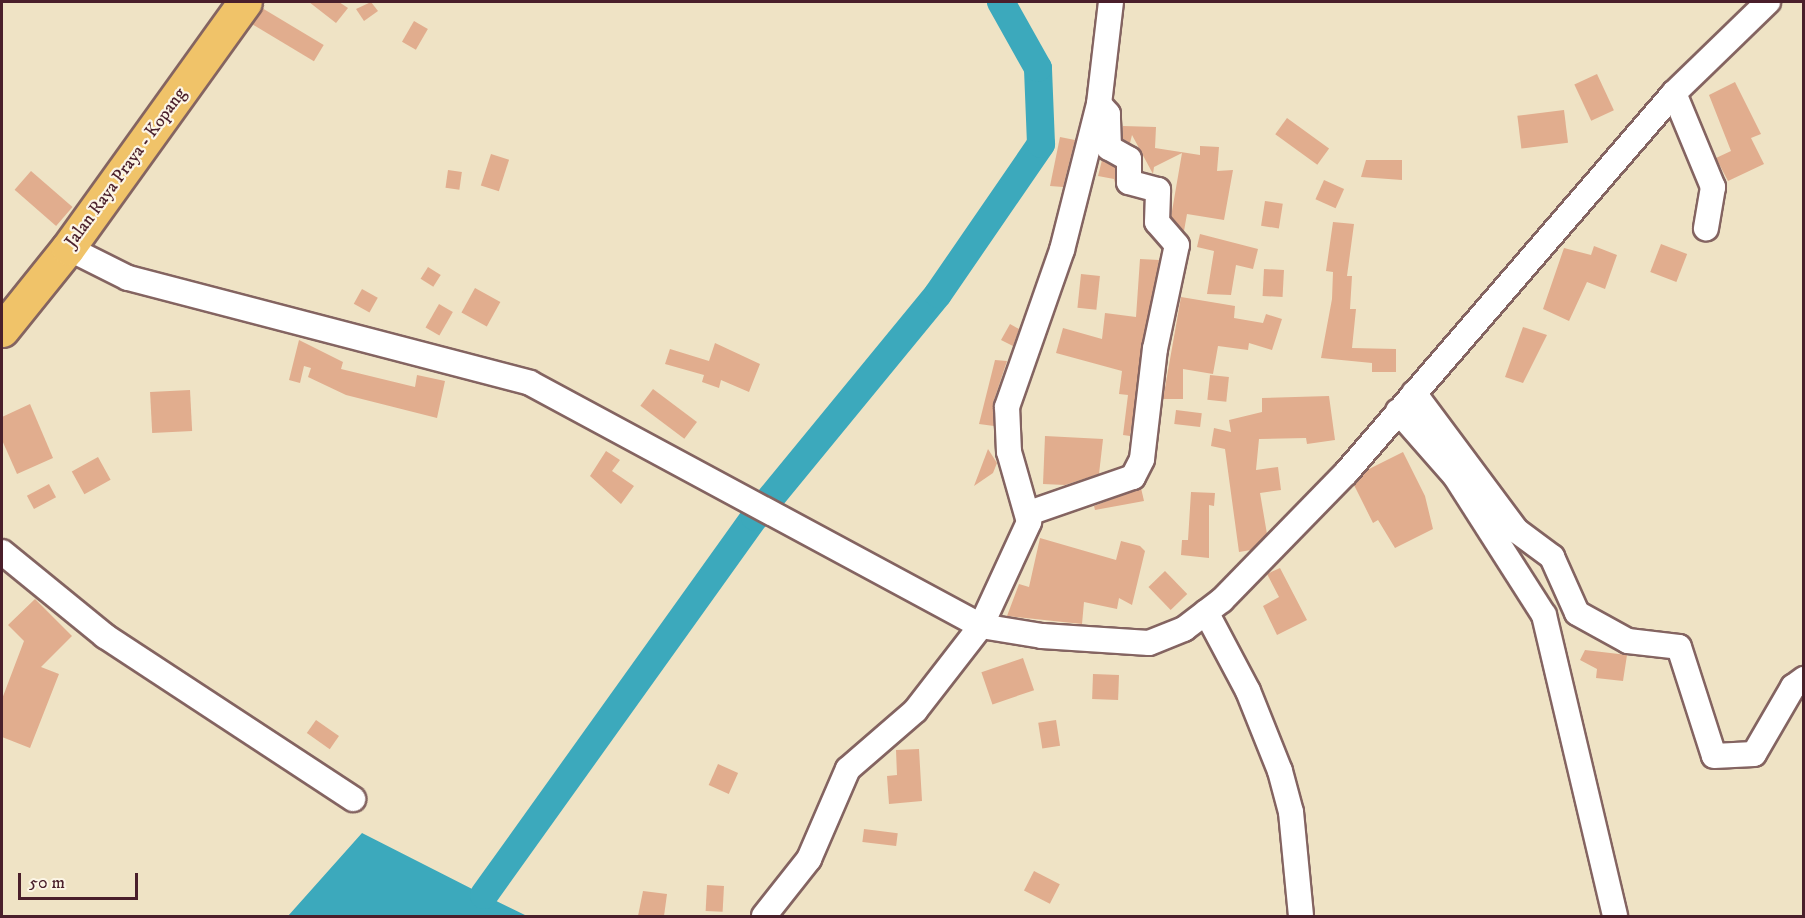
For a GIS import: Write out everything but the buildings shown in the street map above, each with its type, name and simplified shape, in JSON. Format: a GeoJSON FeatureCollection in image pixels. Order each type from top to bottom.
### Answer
{"type":"FeatureCollection","features":[{"type":"Feature","properties":{"kind":"highway","name":"Jalan Raya Praya - Kopang"},"geometry":{"type":"LineString","coordinates":[[2,330],[68,248],[244,2]]}},
{"type":"Feature","properties":{"kind":"street"},"geometry":{"type":"LineString","coordinates":[[764,916],[809,859],[848,769],[915,711],[981,626],[1026,534],[1029,513],[1010,452],[1007,407],[1015,373],[1046,307],[1099,104],[1111,2]]}},
{"type":"Feature","properties":{"kind":"street"},"geometry":{"type":"LineString","coordinates":[[68,248],[128,278],[508,375],[672,459],[807,535],[981,626],[1149,643],[1206,612],[1346,473],[1674,93],[1768,2]]}},
{"type":"Feature","properties":{"kind":"street"},"geometry":{"type":"LineString","coordinates":[[1674,93],[1713,188],[1706,228]]}},
{"type":"Feature","properties":{"kind":"street"},"geometry":{"type":"LineString","coordinates":[[1029,513],[1133,477],[1142,459],[1155,349],[1177,245],[1157,222],[1158,190],[1129,182],[1129,159],[1109,148],[1108,114],[1099,104]]}},
{"type":"Feature","properties":{"kind":"street"},"geometry":{"type":"LineString","coordinates":[[1414,393],[1517,531],[1552,557],[1577,613],[1628,641],[1679,647],[1714,756],[1754,754],[1792,687],[1803,679]]}},
{"type":"Feature","properties":{"kind":"street"},"geometry":{"type":"LineString","coordinates":[[1398,411],[1455,476],[1544,615],[1615,916]]}},
{"type":"Feature","properties":{"kind":"street"},"geometry":{"type":"LineString","coordinates":[[2,552],[105,636],[353,799]]}},
{"type":"Feature","properties":{"kind":"street"},"geometry":{"type":"LineString","coordinates":[[1206,612],[1248,691],[1280,771],[1291,812],[1301,916]]}},
{"type":"Feature","properties":{"kind":"water"},"geometry":{"type":"Polygon","coordinates":[[[362,833],[484,895],[527,916],[288,916],[362,833]]]}},
{"type":"Feature","properties":{"kind":"waterway"},"geometry":{"type":"LineString","coordinates":[[484,895],[755,517],[938,294],[1041,144],[1038,68],[1001,2]]}}]}
